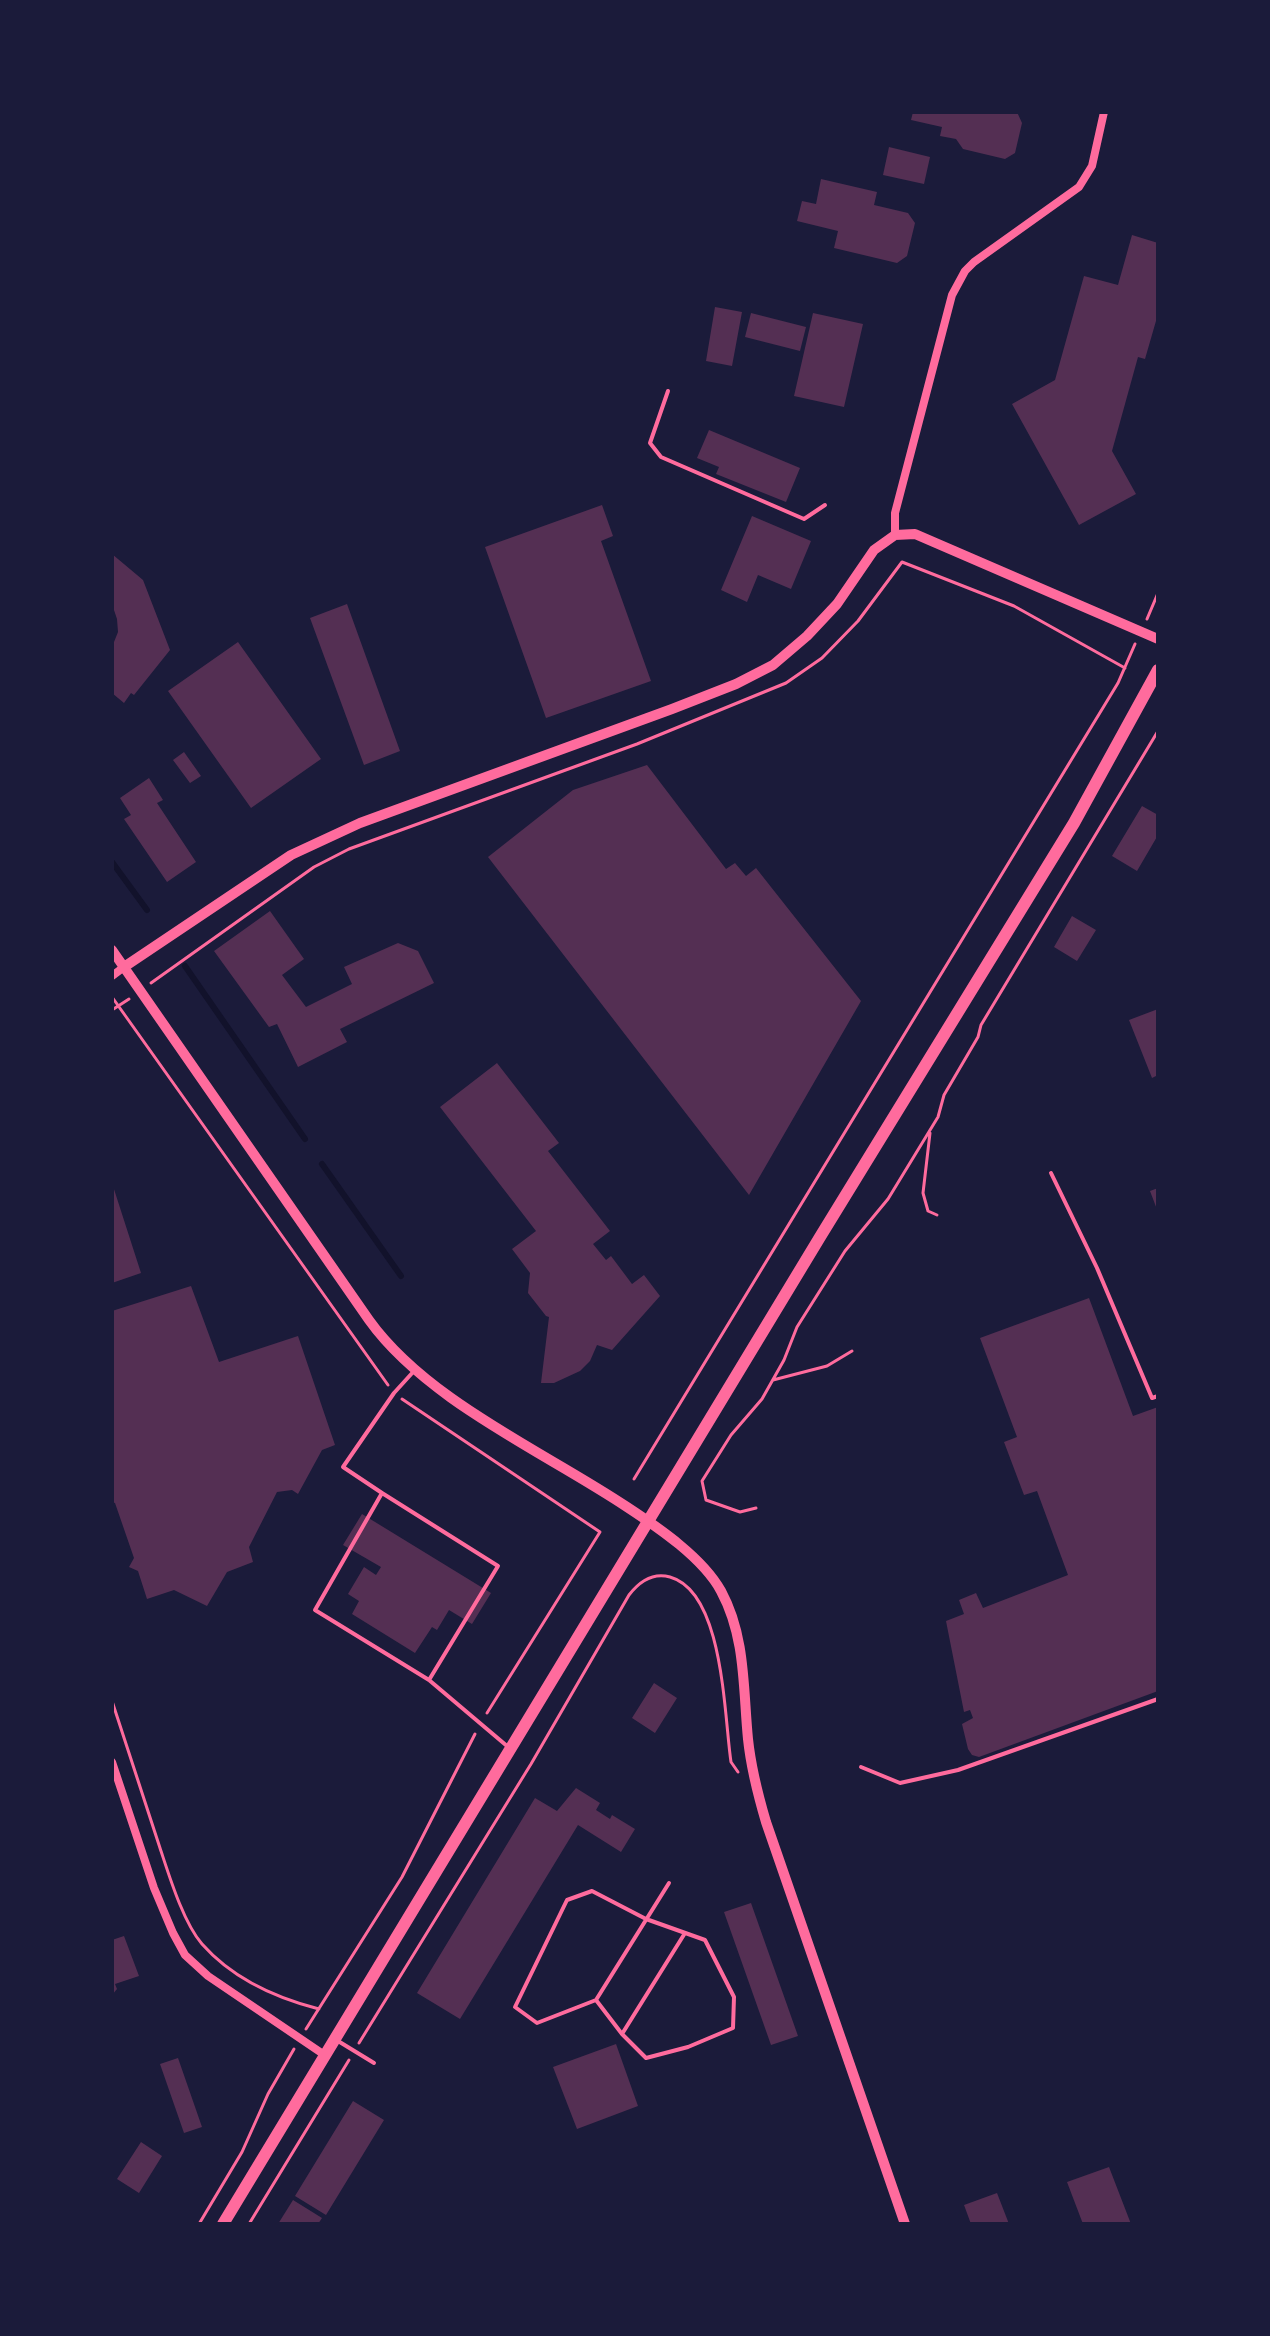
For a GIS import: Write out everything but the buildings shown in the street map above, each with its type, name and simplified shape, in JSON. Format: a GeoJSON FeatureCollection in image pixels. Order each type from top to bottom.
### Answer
{"type":"FeatureCollection","features":[{"type":"Feature","properties":{"kind":"main road"},"geometry":{"type":"LineString","coordinates":[[223,2224],[1074,823],[1158,670]]}},
{"type":"Feature","properties":{"kind":"street"},"geometry":{"type":"LineString","coordinates":[[895,535],[895,513],[952,295],[974,262],[1079,187],[1092,166],[1104,112]]}},
{"type":"Feature","properties":{"kind":"street"},"geometry":{"type":"LineString","coordinates":[[112,976],[291,855],[360,823],[672,709],[736,684],[773,665],[807,636],[837,604],[874,550],[895,535],[915,534],[1158,639]]}},
{"type":"Feature","properties":{"kind":"street"},"geometry":{"type":"LineString","coordinates":[[112,950],[376,1330],[414,1371],[649,1522],[706,1571],[722,1592],[733,1617],[740,1647],[749,1751],[758,1796],[905,2224]]}},
{"type":"Feature","properties":{"kind":"street"},"geometry":{"type":"LineString","coordinates":[[112,1762],[154,1888],[185,1955],[208,1976],[326,2056]]}},
{"type":"Feature","properties":{"kind":"lane"},"geometry":{"type":"LineString","coordinates":[[668,391],[650,443],[661,457],[804,519],[825,505]]}},
{"type":"Feature","properties":{"kind":"lane"},"geometry":{"type":"LineString","coordinates":[[1051,1173],[1097,1268],[1152,1398],[1158,1396]]}},
{"type":"Feature","properties":{"kind":"lane"},"geometry":{"type":"LineString","coordinates":[[414,1371],[394,1393],[343,1467],[498,1566],[429,1680]]}},
{"type":"Feature","properties":{"kind":"lane"},"geometry":{"type":"LineString","coordinates":[[382,1493],[315,1610],[429,1680],[511,1749]]}},
{"type":"Feature","properties":{"kind":"lane"},"geometry":{"type":"LineString","coordinates":[[861,1767],[900,1783],[958,1770],[1158,1699]]}},
{"type":"Feature","properties":{"kind":"lane"},"geometry":{"type":"LineString","coordinates":[[596,2000],[622,2034],[646,2058],[688,2047],[733,2028],[734,1997],[705,1940],[646,1919],[592,1891],[567,1900],[515,2007],[537,2023],[596,2000],[646,1919],[669,1883]]}},
{"type":"Feature","properties":{"kind":"lane"},"geometry":{"type":"LineString","coordinates":[[622,2034],[685,1933]]}},
{"type":"Feature","properties":{"kind":"lane"},"geometry":{"type":"LineString","coordinates":[[336,2040],[374,2063]]}},
{"type":"Feature","properties":{"kind":"path"},"geometry":{"type":"LineString","coordinates":[[112,1010],[314,867],[349,849],[637,744],[786,683],[822,658],[858,621],[902,562],[1014,606],[1125,668]]}},
{"type":"Feature","properties":{"kind":"path"},"geometry":{"type":"LineString","coordinates":[[634,1479],[864,1105],[1125,668],[1158,593]]}},
{"type":"Feature","properties":{"kind":"path"},"geometry":{"type":"LineString","coordinates":[[756,1508],[740,1512],[706,1500],[702,1481],[731,1435],[762,1399],[797,1327],[845,1251],[888,1199],[938,1117],[944,1095],[978,1037],[981,1025],[1158,731]]}},
{"type":"Feature","properties":{"kind":"path"},"geometry":{"type":"LineString","coordinates":[[930,1129],[923,1193],[928,1211],[937,1215]]}},
{"type":"Feature","properties":{"kind":"path"},"geometry":{"type":"LineString","coordinates":[[773,1380],[827,1366],[852,1351]]}},
{"type":"Feature","properties":{"kind":"path"},"geometry":{"type":"LineString","coordinates":[[199,2224],[242,2152],[268,2094],[300,2039],[402,1877],[481,1722],[600,1532]]}},
{"type":"Feature","properties":{"kind":"path"},"geometry":{"type":"LineString","coordinates":[[249,2224],[531,1764],[639,1581],[665,1575],[676,1579],[693,1592],[705,1611],[718,1651],[731,1762],[740,1773]]}},
{"type":"Feature","properties":{"kind":"path"},"geometry":{"type":"LineString","coordinates":[[112,1701],[175,1893],[199,1942],[223,1964],[262,1988],[288,2001],[319,2009]]}},
{"type":"Feature","properties":{"kind":"waterway"},"geometry":{"type":"LineString","coordinates":[[112,862],[147,910]]}},
{"type":"Feature","properties":{"kind":"waterway"},"geometry":{"type":"LineString","coordinates":[[185,966],[305,1139]]}},
{"type":"Feature","properties":{"kind":"waterway"},"geometry":{"type":"LineString","coordinates":[[322,1164],[401,1276]]}}]}
